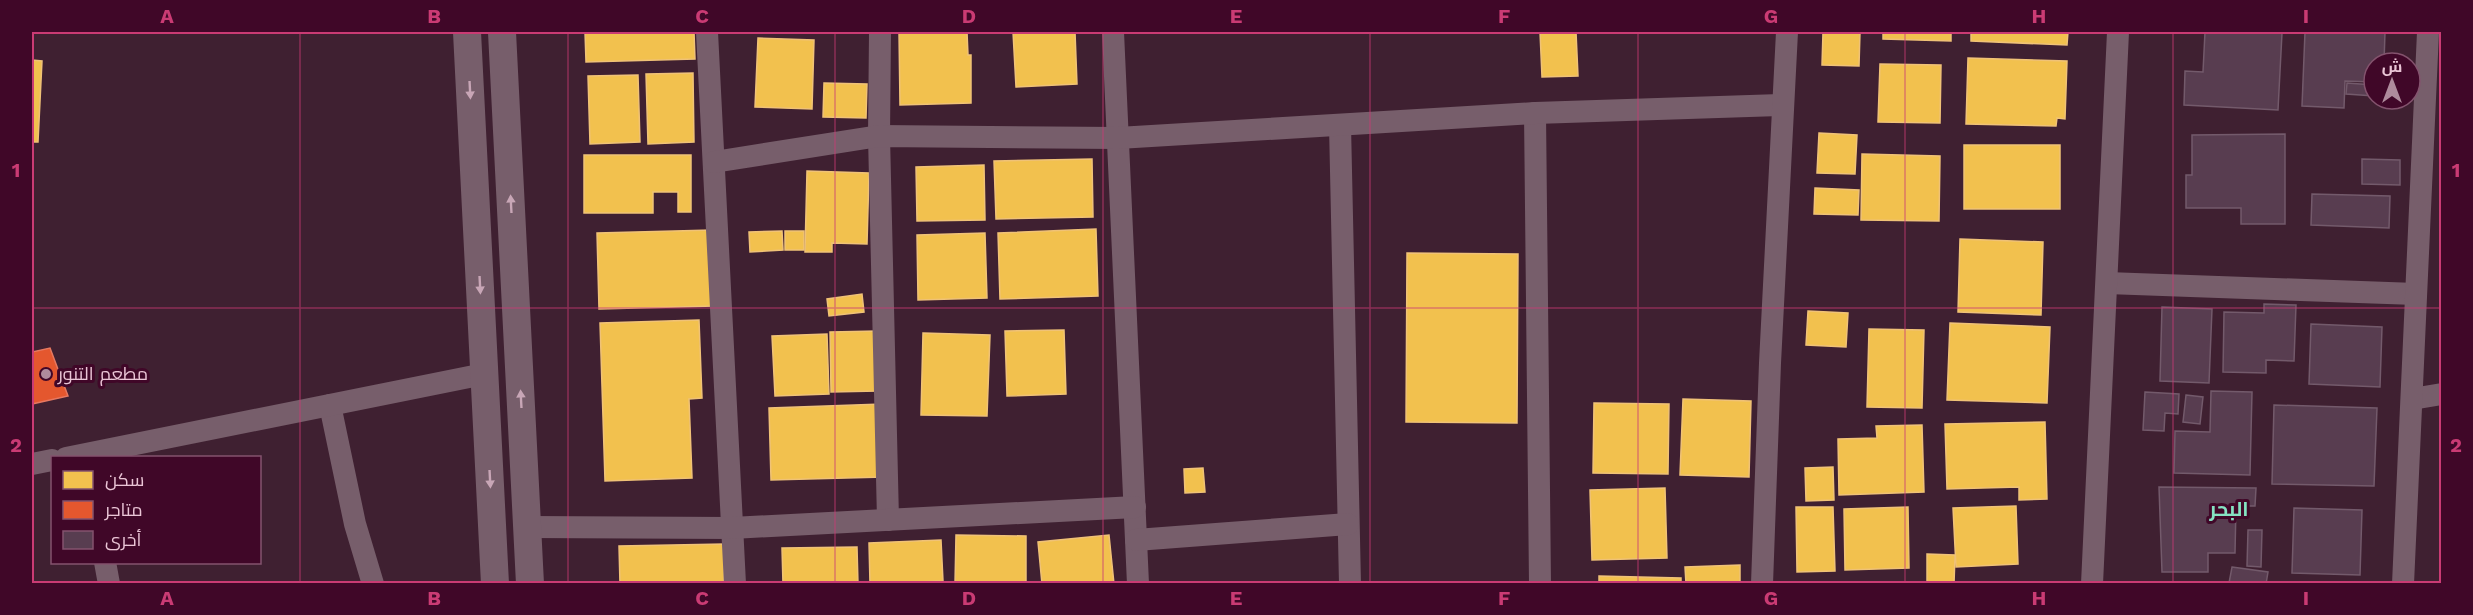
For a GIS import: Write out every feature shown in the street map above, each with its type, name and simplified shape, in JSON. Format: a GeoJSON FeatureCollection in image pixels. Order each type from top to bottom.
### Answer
{"type":"FeatureCollection","features":[{"type":"Feature","properties":{"kind":"street"},"geometry":{"type":"LineString","coordinates":[[467,32],[495,584]]}},
{"type":"Feature","properties":{"kind":"street"},"geometry":{"type":"LineString","coordinates":[[502,32],[530,584]]}},
{"type":"Feature","properties":{"kind":"street"},"geometry":{"type":"LineString","coordinates":[[707,32],[735,584]]}},
{"type":"Feature","properties":{"kind":"street"},"geometry":{"type":"LineString","coordinates":[[880,32],[879,136],[888,520]]}},
{"type":"Feature","properties":{"kind":"street"},"geometry":{"type":"LineString","coordinates":[[1113,32],[1138,584]]}},
{"type":"Feature","properties":{"kind":"street"},"geometry":{"type":"LineString","coordinates":[[1762,584],[1787,32]]}},
{"type":"Feature","properties":{"kind":"street"},"geometry":{"type":"LineString","coordinates":[[2092,584],[2118,32]]}},
{"type":"Feature","properties":{"kind":"street"},"geometry":{"type":"LineString","coordinates":[[2403,584],[2416,294],[2433,97],[2428,32]]}},
{"type":"Feature","properties":{"kind":"street"},"geometry":{"type":"LineString","coordinates":[[714,162],[879,136],[1118,138],[1535,113],[1783,105]]}},
{"type":"Feature","properties":{"kind":"street"},"geometry":{"type":"LineString","coordinates":[[1535,113],[1540,584]]}},
{"type":"Feature","properties":{"kind":"street"},"geometry":{"type":"LineString","coordinates":[[1340,125],[1350,584]]}},
{"type":"Feature","properties":{"kind":"street"},"geometry":{"type":"LineString","coordinates":[[2107,283],[2416,294]]}},
{"type":"Feature","properties":{"kind":"street"},"geometry":{"type":"LineString","coordinates":[[81,456],[484,374]]}},
{"type":"Feature","properties":{"kind":"street"},"geometry":{"type":"LineString","coordinates":[[2412,399],[2442,394]]}},
{"type":"Feature","properties":{"kind":"street"},"geometry":{"type":"LineString","coordinates":[[330,405],[355,524],[373,584]]}},
{"type":"Feature","properties":{"kind":"street"},"geometry":{"type":"LineString","coordinates":[[32,464],[51,460]]}},
{"type":"Feature","properties":{"kind":"street"},"geometry":{"type":"LineString","coordinates":[[527,527],[732,528],[1135,507]]}},
{"type":"Feature","properties":{"kind":"street"},"geometry":{"type":"LineString","coordinates":[[1136,540],[1348,524]]}},
{"type":"Feature","properties":{"kind":"street"},"geometry":{"type":"LineString","coordinates":[[105,564],[109,584]]}},
{"type":"Feature","properties":{"kind":"building: سكن"},"geometry":{"type":"Polygon","coordinates":[[[585,32],[694,32],[695,59],[586,62],[585,32]]]}},
{"type":"Feature","properties":{"kind":"building: سكن"},"geometry":{"type":"Polygon","coordinates":[[[899,32],[967,32],[968,55],[971,55],[971,103],[900,105],[899,32]]]}},
{"type":"Feature","properties":{"kind":"building: سكن"},"geometry":{"type":"Polygon","coordinates":[[[1013,32],[1075,32],[1077,84],[1016,87],[1013,32]]]}},
{"type":"Feature","properties":{"kind":"building: سكن"},"geometry":{"type":"Polygon","coordinates":[[[1540,32],[1576,32],[1578,76],[1542,77],[1540,32]]]}},
{"type":"Feature","properties":{"kind":"building: سكن"},"geometry":{"type":"Polygon","coordinates":[[[1823,32],[1860,32],[1859,66],[1822,65],[1823,32]]]}},
{"type":"Feature","properties":{"kind":"building: سكن"},"geometry":{"type":"Polygon","coordinates":[[[1883,32],[1951,32],[1951,41],[1883,39],[1883,32]]]}},
{"type":"Feature","properties":{"kind":"building: سكن"},"geometry":{"type":"Polygon","coordinates":[[[1971,32],[2068,32],[2067,45],[1971,41],[1971,32]]]}},
{"type":"Feature","properties":{"kind":"building: سكن"},"geometry":{"type":"Polygon","coordinates":[[[758,38],[814,40],[812,109],[755,107],[758,38]]]}},
{"type":"Feature","properties":{"kind":"building: سكن"},"geometry":{"type":"Polygon","coordinates":[[[1968,58],[2067,61],[2065,119],[2057,118],[2056,126],[1966,124],[1968,58]]]}},
{"type":"Feature","properties":{"kind":"building: سكن"},"geometry":{"type":"Polygon","coordinates":[[[32,60],[42,61],[38,142],[32,142],[32,60]]]}},
{"type":"Feature","properties":{"kind":"building: سكن"},"geometry":{"type":"Polygon","coordinates":[[[1880,64],[1941,65],[1940,123],[1878,122],[1880,64]]]}},
{"type":"Feature","properties":{"kind":"building: سكن"},"geometry":{"type":"Polygon","coordinates":[[[693,73],[694,142],[648,144],[646,74],[693,73]]]}},
{"type":"Feature","properties":{"kind":"building: سكن"},"geometry":{"type":"Polygon","coordinates":[[[638,75],[640,142],[590,144],[588,76],[638,75]]]}},
{"type":"Feature","properties":{"kind":"building: سكن"},"geometry":{"type":"Polygon","coordinates":[[[824,83],[867,84],[866,118],[823,117],[824,83]]]}},
{"type":"Feature","properties":{"kind":"building: سكن"},"geometry":{"type":"Polygon","coordinates":[[[1819,133],[1857,135],[1855,174],[1817,173],[1819,133]]]}},
{"type":"Feature","properties":{"kind":"building: سكن"},"geometry":{"type":"Polygon","coordinates":[[[1964,145],[2060,145],[2060,209],[1964,209],[1964,145]]]}},
{"type":"Feature","properties":{"kind":"building: سكن"},"geometry":{"type":"Polygon","coordinates":[[[1862,154],[1940,156],[1939,221],[1861,220],[1862,154]]]}},
{"type":"Feature","properties":{"kind":"building: سكن"},"geometry":{"type":"Polygon","coordinates":[[[584,155],[691,155],[691,212],[678,212],[678,192],[653,192],[653,213],[584,213],[584,155]]]}},
{"type":"Feature","properties":{"kind":"building: سكن"},"geometry":{"type":"Polygon","coordinates":[[[1092,159],[1093,217],[996,219],[994,161],[1092,159]]]}},
{"type":"Feature","properties":{"kind":"building: سكن"},"geometry":{"type":"Polygon","coordinates":[[[984,165],[985,220],[917,221],[916,167],[984,165]]]}},
{"type":"Feature","properties":{"kind":"building: سكن"},"geometry":{"type":"Polygon","coordinates":[[[807,171],[869,173],[867,244],[832,243],[832,252],[805,252],[807,171]]]}},
{"type":"Feature","properties":{"kind":"building: سكن"},"geometry":{"type":"Polygon","coordinates":[[[1815,188],[1859,190],[1858,215],[1814,214],[1815,188]]]}},
{"type":"Feature","properties":{"kind":"building: سكن"},"geometry":{"type":"Polygon","coordinates":[[[1096,229],[1098,296],[1000,299],[998,233],[1096,229]]]}},
{"type":"Feature","properties":{"kind":"building: سكن"},"geometry":{"type":"Polygon","coordinates":[[[712,230],[714,306],[599,309],[597,233],[712,230]]]}},
{"type":"Feature","properties":{"kind":"building: سكن"},"geometry":{"type":"Polygon","coordinates":[[[782,231],[783,250],[750,252],[749,232],[782,231]]]}},
{"type":"Feature","properties":{"kind":"building: سكن"},"geometry":{"type":"Polygon","coordinates":[[[785,231],[804,231],[804,250],[785,250],[785,231]]]}},
{"type":"Feature","properties":{"kind":"building: سكن"},"geometry":{"type":"Polygon","coordinates":[[[985,233],[987,298],[918,300],[917,235],[985,233]]]}},
{"type":"Feature","properties":{"kind":"building: سكن"},"geometry":{"type":"Polygon","coordinates":[[[1960,239],[2043,242],[2041,315],[1958,312],[1960,239]]]}},
{"type":"Feature","properties":{"kind":"building: سكن"},"geometry":{"type":"Polygon","coordinates":[[[1407,253],[1518,254],[1517,423],[1406,422],[1407,253]]]}},
{"type":"Feature","properties":{"kind":"building: سكن"},"geometry":{"type":"Polygon","coordinates":[[[862,294],[864,312],[829,316],[827,299],[862,294]]]}},
{"type":"Feature","properties":{"kind":"building: سكن"},"geometry":{"type":"Polygon","coordinates":[[[1808,311],[1848,313],[1846,347],[1806,345],[1808,311]]]}},
{"type":"Feature","properties":{"kind":"building: سكن"},"geometry":{"type":"Polygon","coordinates":[[[699,320],[702,398],[689,399],[692,478],[605,481],[600,323],[699,320]]]}},
{"type":"Feature","properties":{"kind":"building: سكن"},"geometry":{"type":"Polygon","coordinates":[[[1950,323],[2050,327],[2047,403],[1947,400],[1950,323]]]}},
{"type":"Feature","properties":{"kind":"building: سكن"},"geometry":{"type":"Polygon","coordinates":[[[1869,329],[1924,330],[1922,408],[1867,407],[1869,329]]]}},
{"type":"Feature","properties":{"kind":"building: سكن"},"geometry":{"type":"Polygon","coordinates":[[[1064,330],[1066,394],[1007,396],[1005,331],[1064,330]]]}},
{"type":"Feature","properties":{"kind":"building: سكن"},"geometry":{"type":"Polygon","coordinates":[[[877,331],[878,391],[831,392],[830,332],[877,331]]]}},
{"type":"Feature","properties":{"kind":"building: سكن"},"geometry":{"type":"Polygon","coordinates":[[[923,333],[990,335],[987,416],[921,415],[923,333]]]}},
{"type":"Feature","properties":{"kind":"building: سكن"},"geometry":{"type":"Polygon","coordinates":[[[827,334],[829,394],[775,396],[772,336],[827,334]]]}},
{"type":"Feature","properties":{"kind":"building: سكن"},"geometry":{"type":"Polygon","coordinates":[[[1683,399],[1751,401],[1749,477],[1680,475],[1683,399]]]}},
{"type":"Feature","properties":{"kind":"building: سكن"},"geometry":{"type":"Polygon","coordinates":[[[1594,403],[1669,404],[1668,474],[1593,473],[1594,403]]]}},
{"type":"Feature","properties":{"kind":"building: سكن"},"geometry":{"type":"Polygon","coordinates":[[[882,404],[884,477],[771,480],[769,408],[882,404]]]}},
{"type":"Feature","properties":{"kind":"building: سكن"},"geometry":{"type":"Polygon","coordinates":[[[2045,422],[2047,499],[2019,500],[2019,487],[1947,489],[1945,424],[2045,422]]]}},
{"type":"Feature","properties":{"kind":"building: سكن"},"geometry":{"type":"Polygon","coordinates":[[[1922,425],[1924,492],[1839,495],[1838,439],[1877,438],[1876,426],[1922,425]]]}},
{"type":"Feature","properties":{"kind":"building: سكن"},"geometry":{"type":"Polygon","coordinates":[[[1833,467],[1834,500],[1806,501],[1805,468],[1833,467]]]}},
{"type":"Feature","properties":{"kind":"building: سكن"},"geometry":{"type":"Polygon","coordinates":[[[1203,468],[1205,492],[1185,493],[1184,469],[1203,468]]]}},
{"type":"Feature","properties":{"kind":"building: سكن"},"geometry":{"type":"Polygon","coordinates":[[[1665,488],[1667,558],[1592,560],[1590,490],[1665,488]]]}},
{"type":"Feature","properties":{"kind":"building: سكن"},"geometry":{"type":"Polygon","coordinates":[[[2016,506],[2018,564],[1956,567],[1953,508],[2016,506]]]}},
{"type":"Feature","properties":{"kind":"building: سكن"},"geometry":{"type":"Polygon","coordinates":[[[1796,507],[1833,507],[1835,571],[1797,572],[1796,507]]]}},
{"type":"Feature","properties":{"kind":"building: سكن"},"geometry":{"type":"Polygon","coordinates":[[[1908,507],[1909,568],[1845,570],[1844,509],[1908,507]]]}},
{"type":"Feature","properties":{"kind":"building: سكن"},"geometry":{"type":"Polygon","coordinates":[[[956,535],[1026,536],[1026,584],[955,583],[956,535]]]}},
{"type":"Feature","properties":{"kind":"building: سكن"},"geometry":{"type":"Polygon","coordinates":[[[1109,535],[1114,584],[1042,584],[1038,542],[1109,535]]]}},
{"type":"Feature","properties":{"kind":"building: سكن"},"geometry":{"type":"Polygon","coordinates":[[[941,540],[943,581],[870,584],[869,543],[941,540]]]}},
{"type":"Feature","properties":{"kind":"building: سكن"},"geometry":{"type":"Polygon","coordinates":[[[724,544],[724,584],[620,584],[619,546],[724,544]]]}},
{"type":"Feature","properties":{"kind":"building: سكن"},"geometry":{"type":"Polygon","coordinates":[[[857,547],[858,584],[783,584],[782,548],[857,547]]]}},
{"type":"Feature","properties":{"kind":"building: سكن"},"geometry":{"type":"Polygon","coordinates":[[[1927,554],[1955,555],[1954,584],[1927,584],[1927,554]]]}},
{"type":"Feature","properties":{"kind":"building: سكن"},"geometry":{"type":"Polygon","coordinates":[[[1740,565],[1740,584],[1686,584],[1685,567],[1740,565]]]}},
{"type":"Feature","properties":{"kind":"building: سكن"},"geometry":{"type":"Polygon","coordinates":[[[1599,576],[1681,578],[1681,584],[1599,584],[1599,576]]]}},
{"type":"Feature","properties":{"kind":"building: متاجر","name":"مطعم التنور"},"geometry":{"type":"Polygon","coordinates":[[[50,348],[68,396],[32,404],[32,352],[50,348]]]}},
{"type":"Feature","properties":{"kind":"building: أخرى"},"geometry":{"type":"Polygon","coordinates":[[[2205,32],[2282,33],[2278,110],[2184,105],[2185,71],[2203,72],[2205,32]]]}},
{"type":"Feature","properties":{"kind":"building: أخرى"},"geometry":{"type":"Polygon","coordinates":[[[2305,32],[2385,32],[2384,51],[2362,51],[2362,82],[2345,81],[2344,108],[2302,106],[2305,32]]]}},
{"type":"Feature","properties":{"kind":"building: أخرى"},"geometry":{"type":"Polygon","coordinates":[[[2347,83],[2362,84],[2362,95],[2346,94],[2347,83]]]}},
{"type":"Feature","properties":{"kind":"building: أخرى"},"geometry":{"type":"Polygon","coordinates":[[[2285,134],[2285,224],[2241,224],[2241,208],[2186,208],[2186,175],[2192,175],[2192,135],[2285,134]]]}},
{"type":"Feature","properties":{"kind":"building: أخرى"},"geometry":{"type":"Polygon","coordinates":[[[2362,159],[2400,160],[2400,185],[2362,184],[2362,159]]]}},
{"type":"Feature","properties":{"kind":"building: أخرى"},"geometry":{"type":"Polygon","coordinates":[[[2312,194],[2390,196],[2389,228],[2311,225],[2312,194]]]}},
{"type":"Feature","properties":{"kind":"building: أخرى"},"geometry":{"type":"Polygon","coordinates":[[[2264,304],[2296,305],[2294,361],[2266,360],[2266,373],[2223,372],[2224,312],[2264,313],[2264,304]]]}},
{"type":"Feature","properties":{"kind":"building: أخرى"},"geometry":{"type":"Polygon","coordinates":[[[2162,307],[2212,309],[2209,383],[2160,381],[2162,307]]]}},
{"type":"Feature","properties":{"kind":"building: أخرى"},"geometry":{"type":"Polygon","coordinates":[[[2311,324],[2382,327],[2380,387],[2309,384],[2311,324]]]}},
{"type":"Feature","properties":{"kind":"building: أخرى"},"geometry":{"type":"Polygon","coordinates":[[[2211,391],[2252,392],[2250,475],[2174,473],[2175,431],[2210,432],[2211,391]]]}},
{"type":"Feature","properties":{"kind":"building: أخرى"},"geometry":{"type":"Polygon","coordinates":[[[2145,392],[2179,394],[2178,414],[2165,413],[2164,431],[2143,430],[2145,392]]]}},
{"type":"Feature","properties":{"kind":"building: أخرى"},"geometry":{"type":"Polygon","coordinates":[[[2186,395],[2203,397],[2200,424],[2183,422],[2186,395]]]}},
{"type":"Feature","properties":{"kind":"building: أخرى"},"geometry":{"type":"Polygon","coordinates":[[[2274,405],[2377,408],[2374,486],[2272,484],[2274,405]]]}},
{"type":"Feature","properties":{"kind":"building: أخرى"},"geometry":{"type":"Polygon","coordinates":[[[2159,487],[2256,488],[2255,506],[2236,506],[2235,553],[2208,553],[2208,572],[2162,572],[2159,487]]]}},
{"type":"Feature","properties":{"kind":"building: أخرى"},"geometry":{"type":"Polygon","coordinates":[[[2294,508],[2362,510],[2360,575],[2292,573],[2294,508]]]}},
{"type":"Feature","properties":{"kind":"building: أخرى"},"geometry":{"type":"Polygon","coordinates":[[[2248,530],[2262,530],[2261,567],[2247,566],[2248,530]]]}},
{"type":"Feature","properties":{"kind":"building: أخرى"},"geometry":{"type":"Polygon","coordinates":[[[2232,567],[2268,572],[2266,584],[2229,583],[2232,567]]]}},
{"type":"Feature","properties":{"kind":"place","name":"مطعم التنور"},"geometry":{"type":"Point","coordinates":[46,374]}},
{"type":"Feature","properties":{"kind":"district","name":"البحر"},"geometry":{"type":"Point","coordinates":[2229,509]}}]}
